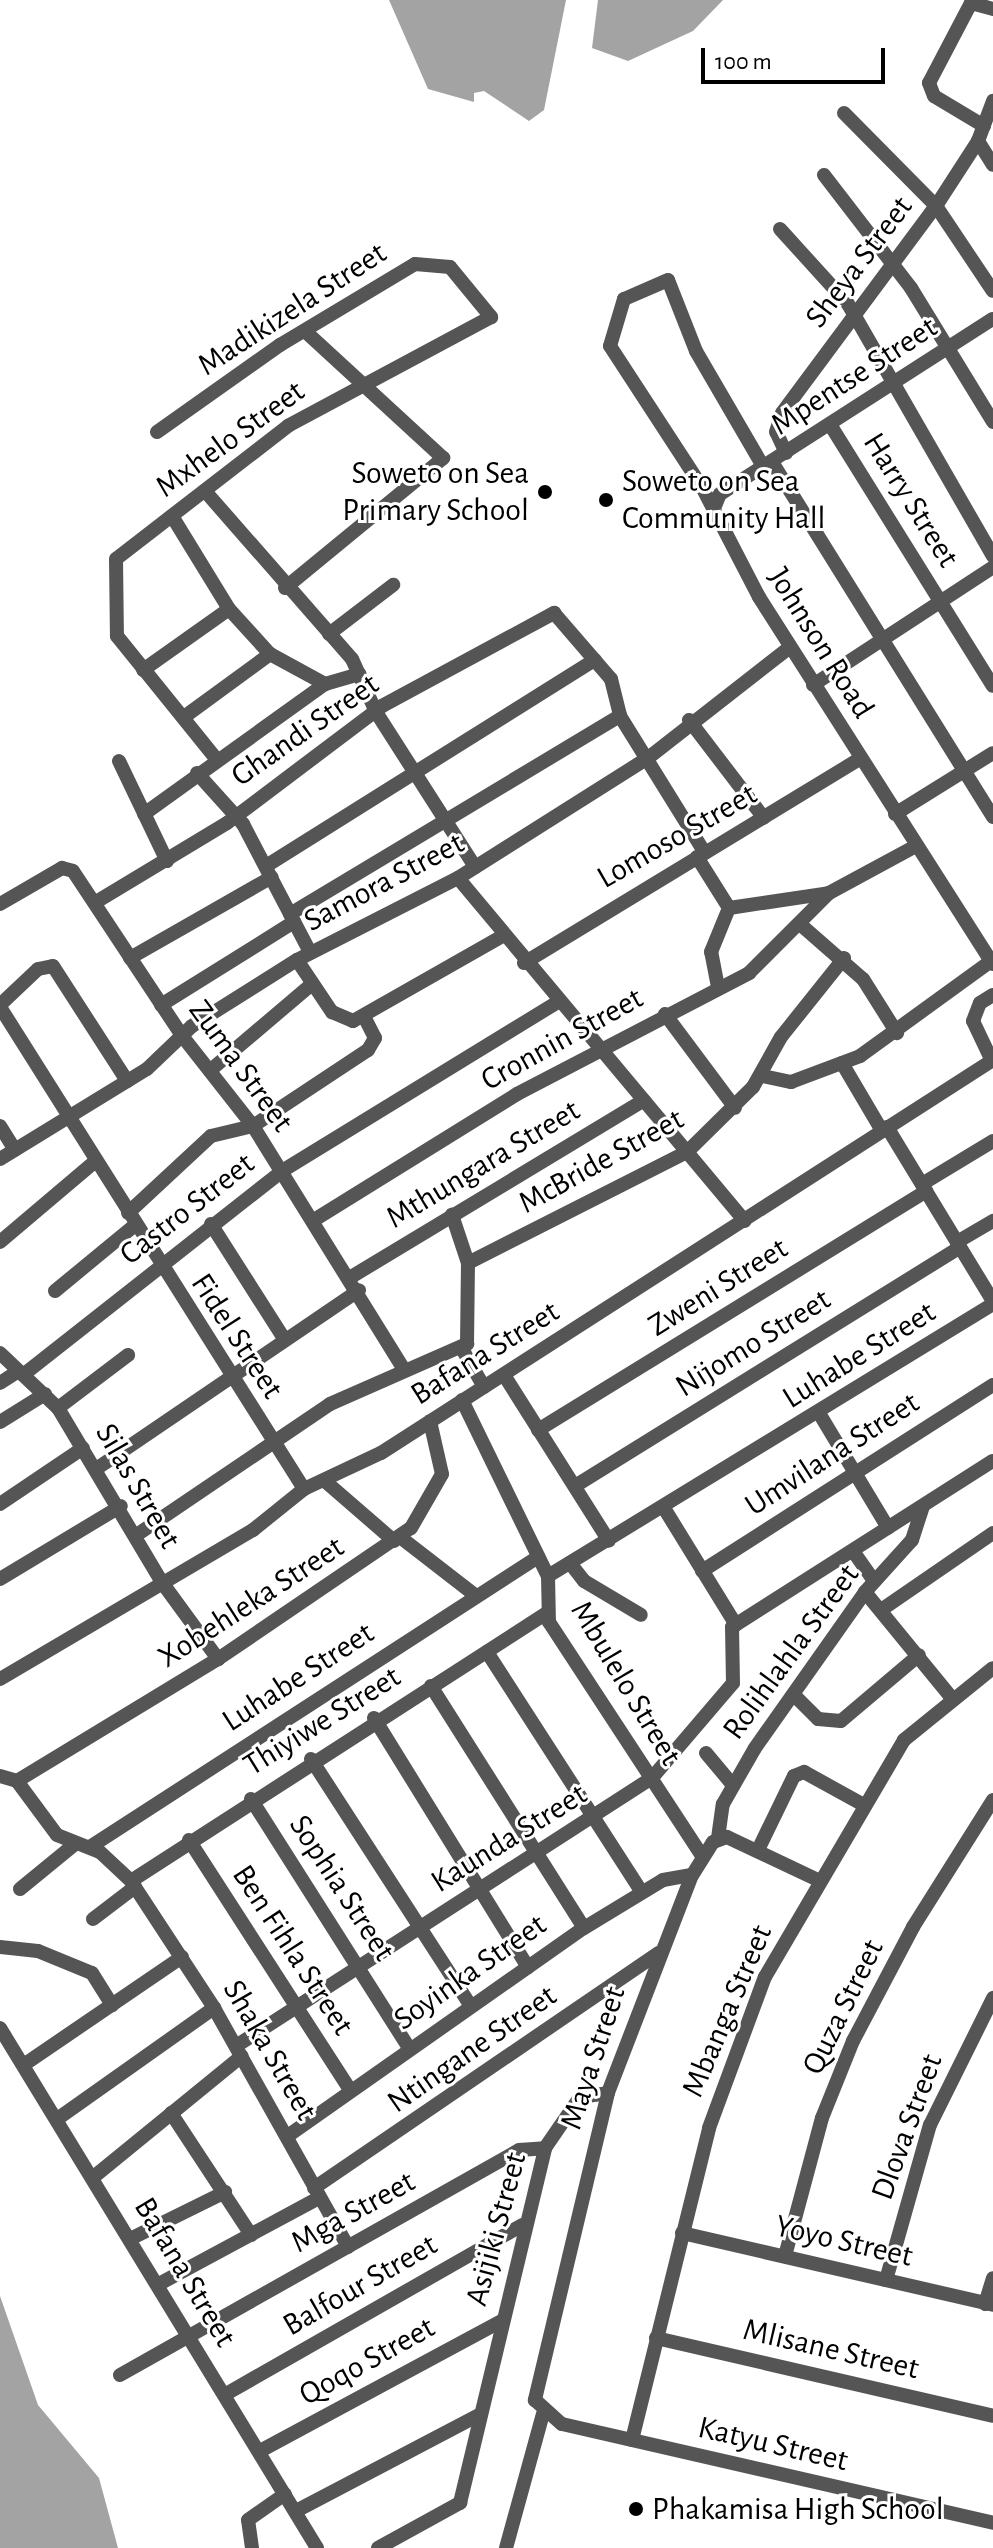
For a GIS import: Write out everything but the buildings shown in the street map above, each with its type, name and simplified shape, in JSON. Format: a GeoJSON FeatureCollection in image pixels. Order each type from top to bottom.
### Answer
{"type":"FeatureCollection","features":[{"type":"Feature","properties":{"kind":"street"},"geometry":{"type":"LineString","coordinates":[[984,126],[934,96],[929,83],[971,3],[993,9]]}},
{"type":"Feature","properties":{"kind":"street","name":"Sheya Street"},"geometry":{"type":"LineString","coordinates":[[786,453],[778,419],[936,206],[978,141],[993,101]]}},
{"type":"Feature","properties":{"kind":"street"},"geometry":{"type":"LineString","coordinates":[[844,113],[936,206],[993,291]]}},
{"type":"Feature","properties":{"kind":"street"},"geometry":{"type":"LineString","coordinates":[[978,141],[993,165]]}},
{"type":"Feature","properties":{"kind":"street"},"geometry":{"type":"LineString","coordinates":[[824,175],[893,267],[993,422]]}},
{"type":"Feature","properties":{"kind":"street"},"geometry":{"type":"LineString","coordinates":[[780,229],[848,304],[852,320],[890,388],[993,556]]}},
{"type":"Feature","properties":{"kind":"street","name":"Madikizela Street"},"geometry":{"type":"LineString","coordinates":[[157,432],[400,270],[429,262],[459,274],[491,317]]}},
{"type":"Feature","properties":{"kind":"street","name":"Johnson Road"},"geometry":{"type":"LineString","coordinates":[[768,465],[700,359],[668,280],[650,282],[619,303],[610,346],[713,512],[813,685],[992,963]]}},
{"type":"Feature","properties":{"kind":"street","name":"Mxhelo Street"},"geometry":{"type":"LineString","coordinates":[[217,760],[143,670],[114,628],[114,566],[127,544],[172,516],[288,426],[365,381],[491,317]]}},
{"type":"Feature","properties":{"kind":"street","name":"Mpentse Street"},"geometry":{"type":"LineString","coordinates":[[713,512],[720,494],[831,426],[993,319]]}},
{"type":"Feature","properties":{"kind":"street"},"geometry":{"type":"LineString","coordinates":[[285,588],[443,458],[365,381],[305,331]]}},
{"type":"Feature","properties":{"kind":"street","name":"Harry Street"},"geometry":{"type":"LineString","coordinates":[[831,426],[993,686]]}},
{"type":"Feature","properties":{"kind":"street"},"geometry":{"type":"LineString","coordinates":[[768,465],[993,817]]}},
{"type":"Feature","properties":{"kind":"street"},"geometry":{"type":"LineString","coordinates":[[205,491],[360,674],[376,712],[447,818],[475,867]]}},
{"type":"Feature","properties":{"kind":"street"},"geometry":{"type":"LineString","coordinates":[[172,516],[229,609],[270,654],[325,684]]}},
{"type":"Feature","properties":{"kind":"street"},"geometry":{"type":"LineString","coordinates":[[813,685],[993,567]]}},
{"type":"Feature","properties":{"kind":"street"},"geometry":{"type":"LineString","coordinates":[[329,634],[393,585]]}},
{"type":"Feature","properties":{"kind":"street"},"geometry":{"type":"LineString","coordinates":[[143,670],[229,609]]}},
{"type":"Feature","properties":{"kind":"street","name":"Ghandi Street"},"geometry":{"type":"LineString","coordinates":[[96,902],[167,861],[235,815],[376,712],[554,613],[595,660]]}},
{"type":"Feature","properties":{"kind":"street","name":"Samora Street"},"geometry":{"type":"LineString","coordinates":[[0,1159],[127,1081],[183,1037],[304,956],[458,878],[648,758],[689,720],[790,647]]}},
{"type":"Feature","properties":{"kind":"street"},"geometry":{"type":"LineString","coordinates":[[184,717],[270,654]]}},
{"type":"Feature","properties":{"kind":"street"},"geometry":{"type":"LineString","coordinates":[[130,958],[269,872],[416,771],[595,660],[613,683],[620,716],[648,758],[729,908]]}},
{"type":"Feature","properties":{"kind":"street"},"geometry":{"type":"LineString","coordinates":[[144,814],[325,684],[360,674]]}},
{"type":"Feature","properties":{"kind":"street"},"geometry":{"type":"LineString","coordinates":[[161,1005],[447,818],[620,716]]}},
{"type":"Feature","properties":{"kind":"street"},"geometry":{"type":"LineString","coordinates":[[689,720],[764,818]]}},
{"type":"Feature","properties":{"kind":"street"},"geometry":{"type":"LineString","coordinates":[[895,814],[993,753]]}},
{"type":"Feature","properties":{"kind":"street","name":"Lomoso Street"},"geometry":{"type":"LineString","coordinates":[[524,963],[860,759]]}},
{"type":"Feature","properties":{"kind":"street"},"geometry":{"type":"LineString","coordinates":[[119,761],[167,861]]}},
{"type":"Feature","properties":{"kind":"street"},"geometry":{"type":"LineString","coordinates":[[197,773],[235,815],[269,872],[292,918],[312,984],[337,1015],[365,1018],[501,937]]}},
{"type":"Feature","properties":{"kind":"street"},"geometry":{"type":"LineString","coordinates":[[729,908],[829,893],[916,846]]}},
{"type":"Feature","properties":{"kind":"street","name":"Zuma Street"},"geometry":{"type":"LineString","coordinates":[[0,904],[62,868],[73,871],[183,1037],[213,1068],[253,1126],[355,1283],[403,1368]]}},
{"type":"Feature","properties":{"kind":"street"},"geometry":{"type":"LineString","coordinates":[[458,878],[501,937],[745,1221]]}},
{"type":"Feature","properties":{"kind":"street","name":"Cronnin Street"},"geometry":{"type":"LineString","coordinates":[[314,1220],[517,1094],[600,1052],[665,1014],[755,970],[829,893]]}},
{"type":"Feature","properties":{"kind":"street"},"geometry":{"type":"LineString","coordinates":[[718,987],[711,952],[729,908]]}},
{"type":"Feature","properties":{"kind":"street"},"geometry":{"type":"LineString","coordinates":[[801,925],[844,958],[897,1033]]}},
{"type":"Feature","properties":{"kind":"street","name":"McBride Street"},"geometry":{"type":"LineString","coordinates":[[468,1263],[687,1152],[735,1108],[763,1076],[776,1044],[844,958]]}},
{"type":"Feature","properties":{"kind":"street"},"geometry":{"type":"LineString","coordinates":[[763,1076],[791,1082],[842,1063],[897,1033],[992,963]]}},
{"type":"Feature","properties":{"kind":"street"},"geometry":{"type":"LineString","coordinates":[[0,1006],[38,969],[53,966],[127,1081]]}},
{"type":"Feature","properties":{"kind":"street"},"geometry":{"type":"LineString","coordinates":[[213,1068],[312,984]]}},
{"type":"Feature","properties":{"kind":"street"},"geometry":{"type":"LineString","coordinates":[[993,995],[980,1003],[973,1021],[993,1061]]}},
{"type":"Feature","properties":{"kind":"street","name":"Castro Street"},"geometry":{"type":"LineString","coordinates":[[0,1383],[20,1374],[282,1171],[559,1001]]}},
{"type":"Feature","properties":{"kind":"street","name":"Fidel Street"},"geometry":{"type":"LineString","coordinates":[[0,1006],[93,1163],[228,1377],[304,1489]]}},
{"type":"Feature","properties":{"kind":"street"},"geometry":{"type":"LineString","coordinates":[[665,1014],[735,1108]]}},
{"type":"Feature","properties":{"kind":"street"},"geometry":{"type":"LineString","coordinates":[[55,1291],[131,1219],[211,1136],[253,1126],[374,1046],[365,1018]]}},
{"type":"Feature","properties":{"kind":"street","name":"Bafana Street"},"geometry":{"type":"LineString","coordinates":[[0,1679],[161,1581],[253,1530],[304,1489],[326,1482],[504,1375],[993,1061]]}},
{"type":"Feature","properties":{"kind":"street"},"geometry":{"type":"LineString","coordinates":[[842,1063],[924,1187],[993,1302]]}},
{"type":"Feature","properties":{"kind":"street","name":"Mthungara Street"},"geometry":{"type":"LineString","coordinates":[[96,1469],[452,1215],[644,1100]]}},
{"type":"Feature","properties":{"kind":"street"},"geometry":{"type":"LineString","coordinates":[[0,1126],[15,1150]]}},
{"type":"Feature","properties":{"kind":"street","name":"Zweni Street"},"geometry":{"type":"LineString","coordinates":[[538,1430],[993,1141]]}},
{"type":"Feature","properties":{"kind":"street"},"geometry":{"type":"LineString","coordinates":[[0,1242],[93,1163]]}},
{"type":"Feature","properties":{"kind":"street"},"geometry":{"type":"LineString","coordinates":[[138,1534],[272,1442],[403,1368],[461,1347],[470,1337],[468,1263],[452,1215]]}},
{"type":"Feature","properties":{"kind":"street","name":"Nijomo Street"},"geometry":{"type":"LineString","coordinates":[[575,1486],[993,1221]]}},
{"type":"Feature","properties":{"kind":"street"},"geometry":{"type":"LineString","coordinates":[[211,1224],[283,1337]]}},
{"type":"Feature","properties":{"kind":"street","name":"Luhabe Street"},"geometry":{"type":"LineString","coordinates":[[548,1576],[819,1413],[993,1302]]}},
{"type":"Feature","properties":{"kind":"street"},"geometry":{"type":"LineString","coordinates":[[461,1347],[484,1387]]}},
{"type":"Feature","properties":{"kind":"street","name":"Silas Street"},"geometry":{"type":"LineString","coordinates":[[0,1353],[58,1408],[138,1534],[161,1581],[218,1659]]}},
{"type":"Feature","properties":{"kind":"street"},"geometry":{"type":"LineString","coordinates":[[58,1408],[128,1355]]}},
{"type":"Feature","properties":{"kind":"street"},"geometry":{"type":"LineString","coordinates":[[504,1375],[609,1541]]}},
{"type":"Feature","properties":{"kind":"street","name":"Umvilana Street"},"geometry":{"type":"LineString","coordinates":[[702,1571],[993,1385]]}},
{"type":"Feature","properties":{"kind":"street"},"geometry":{"type":"LineString","coordinates":[[0,1422],[45,1394]]}},
{"type":"Feature","properties":{"kind":"street","name":"Mbulelo Street"},"geometry":{"type":"LineString","coordinates":[[462,1400],[548,1576],[546,1614],[703,1857]]}},
{"type":"Feature","properties":{"kind":"street"},"geometry":{"type":"LineString","coordinates":[[819,1413],[888,1528]]}},
{"type":"Feature","properties":{"kind":"street","name":"Xobehleka Street"},"geometry":{"type":"LineString","coordinates":[[17,1781],[218,1659],[397,1539],[427,1508],[442,1474],[430,1421]]}},
{"type":"Feature","properties":{"kind":"street"},"geometry":{"type":"LineString","coordinates":[[0,1504],[83,1448]]}},
{"type":"Feature","properties":{"kind":"street"},"geometry":{"type":"LineString","coordinates":[[664,1508],[736,1625],[993,1461]]}},
{"type":"Feature","properties":{"kind":"street"},"geometry":{"type":"LineString","coordinates":[[326,1482],[397,1539],[476,1596]]}},
{"type":"Feature","properties":{"kind":"street"},"geometry":{"type":"LineString","coordinates":[[0,1579],[121,1506]]}},
{"type":"Feature","properties":{"kind":"street","name":"Rolihlahla Street"},"geometry":{"type":"LineString","coordinates":[[718,1838],[718,1817],[732,1784],[869,1587],[917,1534],[923,1506]]}},
{"type":"Feature","properties":{"kind":"street"},"geometry":{"type":"LineString","coordinates":[[881,1610],[993,1533]]}},
{"type":"Feature","properties":{"kind":"street"},"geometry":{"type":"LineString","coordinates":[[853,1551],[881,1610],[951,1697]]}},
{"type":"Feature","properties":{"kind":"street","name":"Luhabe Street"},"geometry":{"type":"LineString","coordinates":[[82,1846],[538,1557]]}},
{"type":"Feature","properties":{"kind":"street"},"geometry":{"type":"LineString","coordinates":[[570,1563],[584,1581],[641,1615]]}},
{"type":"Feature","properties":{"kind":"street","name":"Thiyiwe Street"},"geometry":{"type":"LineString","coordinates":[[133,1884],[189,1840],[311,1759],[546,1614]]}},
{"type":"Feature","properties":{"kind":"street","name":"Kaunda Street"},"geometry":{"type":"LineString","coordinates":[[96,2175],[239,2051],[297,2006],[651,1779],[733,1683],[737,1670],[727,1641],[736,1625]]}},
{"type":"Feature","properties":{"kind":"street"},"geometry":{"type":"LineString","coordinates":[[487,1652],[641,1891]]}},
{"type":"Feature","properties":{"kind":"street"},"geometry":{"type":"LineString","coordinates":[[794,1695],[818,1719],[841,1721],[919,1655]]}},
{"type":"Feature","properties":{"kind":"street","name":"Mbanga Street"},"geometry":{"type":"LineString","coordinates":[[632,2440],[682,2233],[747,2017],[818,1880],[904,1740],[951,1697],[993,1668]]}},
{"type":"Feature","properties":{"kind":"street"},"geometry":{"type":"LineString","coordinates":[[431,1686],[584,1928]]}},
{"type":"Feature","properties":{"kind":"street"},"geometry":{"type":"LineString","coordinates":[[374,1718],[528,1967]]}},
{"type":"Feature","properties":{"kind":"street"},"geometry":{"type":"LineString","coordinates":[[706,1753],[732,1784]]}},
{"type":"Feature","properties":{"kind":"street"},"geometry":{"type":"LineString","coordinates":[[311,1759],[470,2005]]}},
{"type":"Feature","properties":{"kind":"street"},"geometry":{"type":"LineString","coordinates":[[758,1850],[794,1776],[804,1772],[864,1805]]}},
{"type":"Feature","properties":{"kind":"street"},"geometry":{"type":"LineString","coordinates":[[0,1776],[17,1781]]}},
{"type":"Feature","properties":{"kind":"street","name":"Shaka Street"},"geometry":{"type":"LineString","coordinates":[[17,1781],[47,1825],[82,1846],[133,1884],[214,2008],[289,2135],[348,2247]]}},
{"type":"Feature","properties":{"kind":"street","name":"Sophia Street"},"geometry":{"type":"LineString","coordinates":[[251,1799],[360,1966],[409,2048]]}},
{"type":"Feature","properties":{"kind":"street","name":"Quza Street"},"geometry":{"type":"LineString","coordinates":[[785,2256],[847,2054],[913,1927],[993,1800]]}},
{"type":"Feature","properties":{"kind":"street"},"geometry":{"type":"LineString","coordinates":[[718,1838],[758,1850],[818,1880]]}},
{"type":"Feature","properties":{"kind":"street","name":"Maya Street"},"geometry":{"type":"LineString","coordinates":[[543,2414],[535,2383],[608,2093],[659,1953],[692,1875],[718,1838]]}},
{"type":"Feature","properties":{"kind":"street","name":"Ben Fihla Street"},"geometry":{"type":"LineString","coordinates":[[189,1840],[350,2090]]}},
{"type":"Feature","properties":{"kind":"street"},"geometry":{"type":"LineString","coordinates":[[20,1889],[82,1846]]}},
{"type":"Feature","properties":{"kind":"street","name":"Soyinka Street"},"geometry":{"type":"LineString","coordinates":[[289,2135],[470,2005],[641,1891],[692,1875]]}},
{"type":"Feature","properties":{"kind":"street"},"geometry":{"type":"LineString","coordinates":[[93,1919],[133,1884]]}},
{"type":"Feature","properties":{"kind":"street"},"geometry":{"type":"LineString","coordinates":[[0,1947],[38,1951],[92,1973],[112,2005]]}},
{"type":"Feature","properties":{"kind":"street","name":"Ntingane Street"},"geometry":{"type":"LineString","coordinates":[[159,2284],[251,2235],[317,2193],[659,1953]]}},
{"type":"Feature","properties":{"kind":"street"},"geometry":{"type":"LineString","coordinates":[[25,2064],[182,1957]]}},
{"type":"Feature","properties":{"kind":"street","name":"Dlova Street"},"geometry":{"type":"LineString","coordinates":[[886,2280],[930,2125],[993,1998]]}},
{"type":"Feature","properties":{"kind":"street"},"geometry":{"type":"LineString","coordinates":[[60,2117],[214,2008]]}},
{"type":"Feature","properties":{"kind":"street","name":"Bafana Street"},"geometry":{"type":"LineString","coordinates":[[0,2028],[96,2175],[317,2548]]}},
{"type":"Feature","properties":{"kind":"street","name":"Asijiki Street"},"geometry":{"type":"LineString","coordinates":[[386,2546],[458,2506],[522,2225],[545,2148],[580,2097],[608,2093]]}},
{"type":"Feature","properties":{"kind":"street"},"geometry":{"type":"LineString","coordinates":[[171,2113],[251,2235]]}},
{"type":"Feature","properties":{"kind":"street","name":"Mga Street"},"geometry":{"type":"LineString","coordinates":[[120,2375],[519,2150],[545,2148]]}},
{"type":"Feature","properties":{"kind":"street"},"geometry":{"type":"LineString","coordinates":[[132,2238],[225,2192]]}},
{"type":"Feature","properties":{"kind":"street","name":"Balfour Street"},"geometry":{"type":"LineString","coordinates":[[226,2394],[522,2225]]}},
{"type":"Feature","properties":{"kind":"street","name":"Yoyo Street"},"geometry":{"type":"LineString","coordinates":[[682,2233],[989,2304]]}},
{"type":"Feature","properties":{"kind":"street"},"geometry":{"type":"LineString","coordinates":[[989,2304],[993,2278]]}},
{"type":"Feature","properties":{"kind":"street","name":"Qoqo Street"},"geometry":{"type":"LineString","coordinates":[[260,2451],[501,2321]]}},
{"type":"Feature","properties":{"kind":"street","name":"Mlisane Street"},"geometry":{"type":"LineString","coordinates":[[656,2338],[993,2416]]}},
{"type":"Feature","properties":{"kind":"street"},"geometry":{"type":"LineString","coordinates":[[296,2511],[481,2414]]}},
{"type":"Feature","properties":{"kind":"street"},"geometry":{"type":"LineString","coordinates":[[506,2548],[543,2414]]}},
{"type":"Feature","properties":{"kind":"street","name":"Katyu Street"},"geometry":{"type":"LineString","coordinates":[[543,2414],[632,2440],[993,2523]]}},
{"type":"Feature","properties":{"kind":"street"},"geometry":{"type":"LineString","coordinates":[[252,2548],[248,2520],[285,2494]]}},
{"type":"Feature","properties":{"kind":"shaded area"},"geometry":{"type":"Polygon","coordinates":[[[389,0],[566,0],[544,110],[529,121],[484,91],[474,93],[474,102],[428,89],[389,0]]]}},
{"type":"Feature","properties":{"kind":"shaded area"},"geometry":{"type":"Polygon","coordinates":[[[598,0],[723,0],[693,31],[628,61],[592,48],[598,0]]]}},
{"type":"Feature","properties":{"kind":"shaded area"},"geometry":{"type":"Polygon","coordinates":[[[0,2296],[38,2405],[99,2478],[118,2548],[0,2548],[0,2296]]]}},
{"type":"Feature","properties":{"kind":"place","name":"Soweto on Sea Primary School"},"geometry":{"type":"Point","coordinates":[545,492]}},
{"type":"Feature","properties":{"kind":"place","name":"Soweto on Sea Community Hall"},"geometry":{"type":"Point","coordinates":[606,500]}},
{"type":"Feature","properties":{"kind":"place","name":"Phakamisa High School"},"geometry":{"type":"Point","coordinates":[636,2509]}}]}
